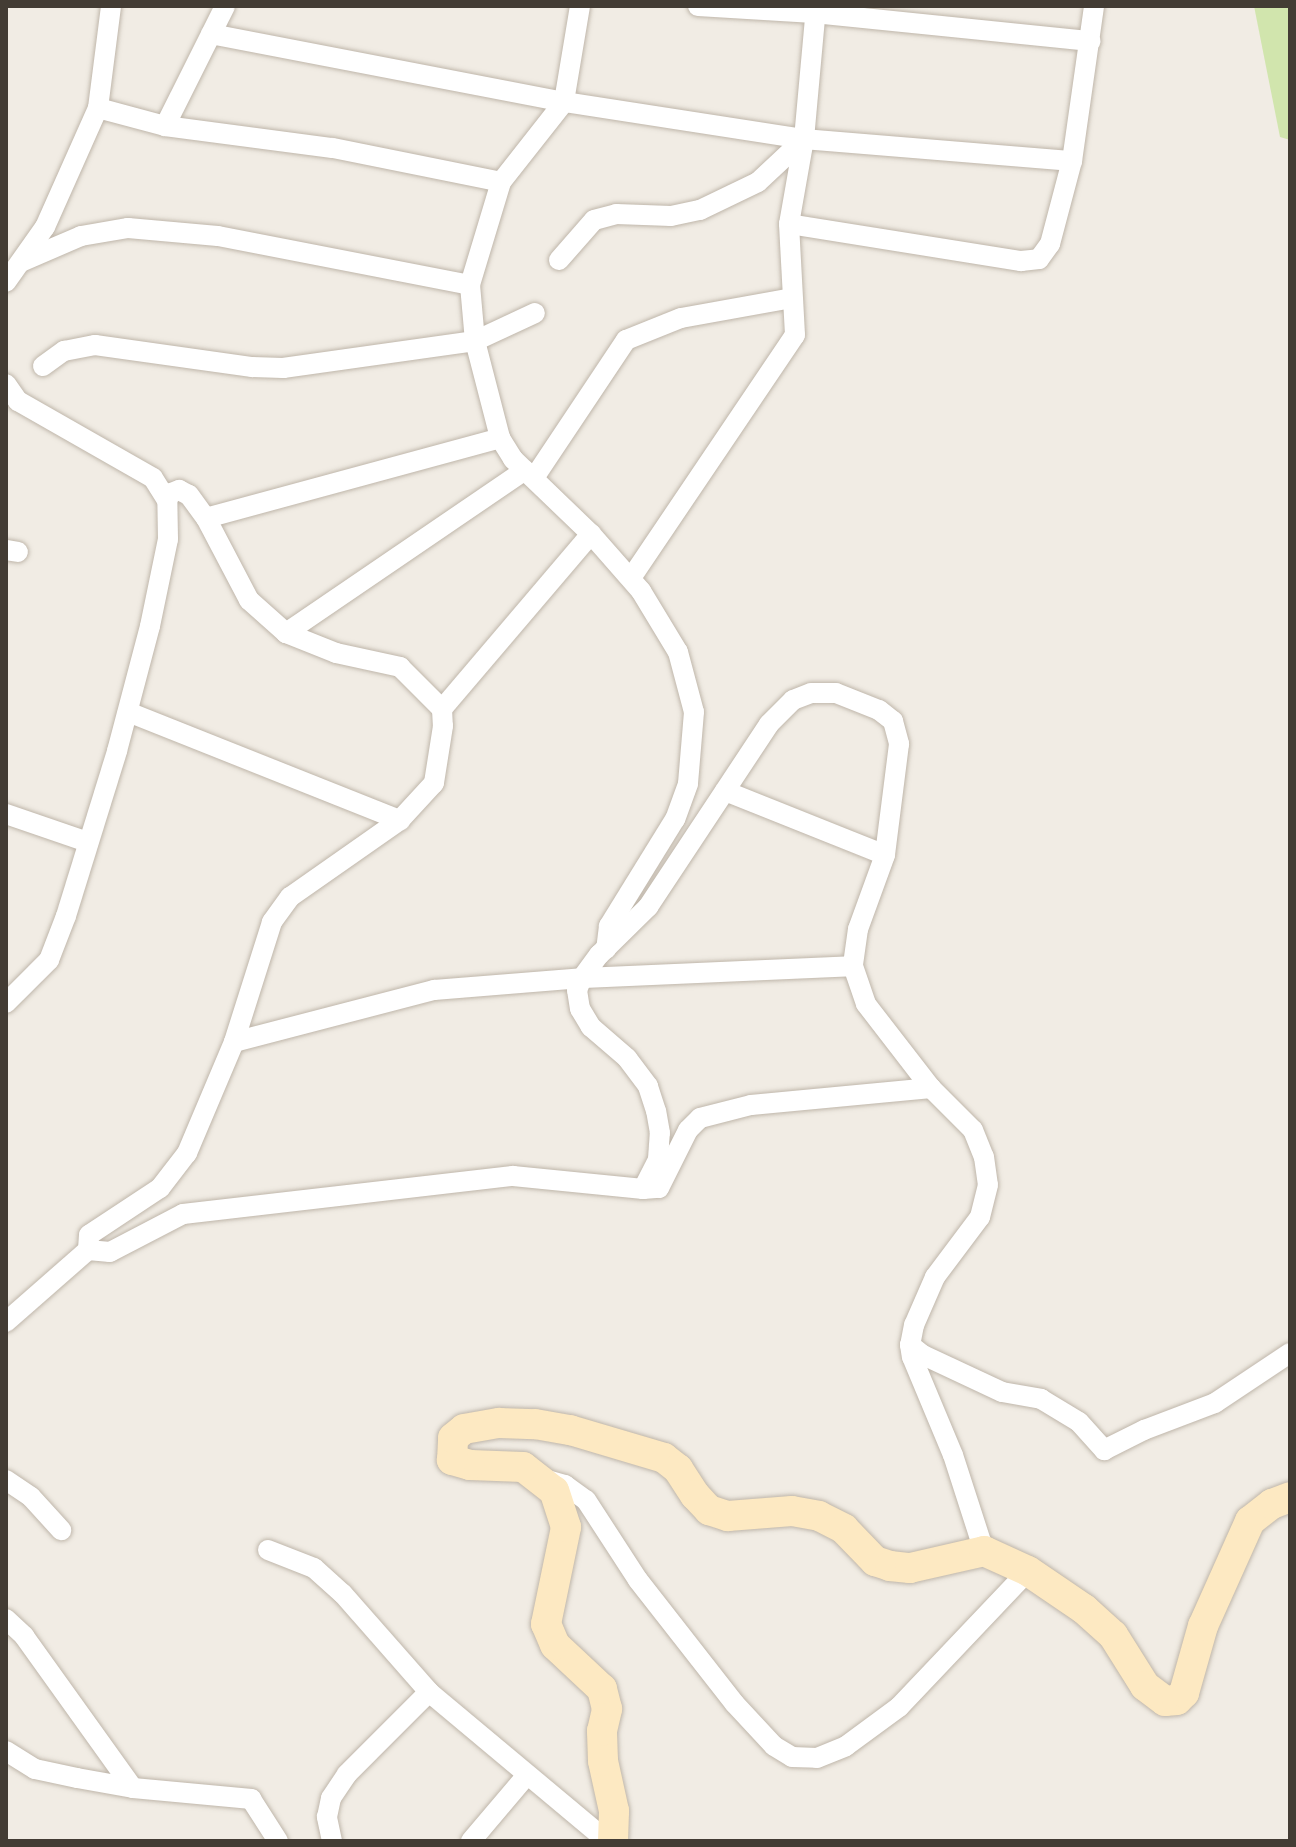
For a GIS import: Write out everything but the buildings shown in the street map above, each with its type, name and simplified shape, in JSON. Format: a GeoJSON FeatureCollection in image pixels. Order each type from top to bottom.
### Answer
{"type":"FeatureCollection","features":[{"type":"Feature","properties":{"kind":"main road"},"geometry":{"type":"LineString","coordinates":[[613,1841],[614,1811],[603,1761],[602,1731],[607,1709],[602,1689],[555,1645],[546,1624],[566,1527],[554,1491],[523,1467],[494,1463],[470,1465],[452,1460],[453,1438],[464,1429],[499,1423],[570,1430],[664,1458],[678,1469],[709,1510],[728,1516],[792,1511],[819,1516],[844,1529],[875,1561],[890,1566],[910,1568],[984,1551],[1028,1571],[1084,1609],[1113,1635],[1145,1686],[1165,1701],[1177,1700],[1184,1693],[1203,1626],[1242,1536],[1260,1512],[1290,1497]]}},
{"type":"Feature","properties":{"kind":"street"},"geometry":{"type":"LineString","coordinates":[[6,282],[45,227],[98,108],[111,6]]}},
{"type":"Feature","properties":{"kind":"street"},"geometry":{"type":"LineString","coordinates":[[165,126],[225,6]]}},
{"type":"Feature","properties":{"kind":"street"},"geometry":{"type":"LineString","coordinates":[[580,6],[564,102],[501,182],[470,285],[475,341],[500,438],[513,459],[591,534],[631,578],[667,629],[678,652],[694,712],[688,784],[675,819],[609,926],[606,949]]}},
{"type":"Feature","properties":{"kind":"street"},"geometry":{"type":"LineString","coordinates":[[698,6],[815,10],[1091,41]]}},
{"type":"Feature","properties":{"kind":"street"},"geometry":{"type":"LineString","coordinates":[[789,224],[1021,261],[1039,259],[1050,244],[1072,161],[1094,6]]}},
{"type":"Feature","properties":{"kind":"street"},"geometry":{"type":"LineString","coordinates":[[631,578],[795,335],[789,224],[804,139],[815,10]]}},
{"type":"Feature","properties":{"kind":"street"},"geometry":{"type":"LineString","coordinates":[[211,34],[564,102],[804,139],[1072,161]]}},
{"type":"Feature","properties":{"kind":"street"},"geometry":{"type":"LineString","coordinates":[[98,108],[165,126],[333,148],[501,182]]}},
{"type":"Feature","properties":{"kind":"street"},"geometry":{"type":"LineString","coordinates":[[559,260],[594,220],[616,214],[671,216],[700,210],[758,182],[804,139]]}},
{"type":"Feature","properties":{"kind":"street"},"geometry":{"type":"LineString","coordinates":[[23,261],[81,236],[128,228],[218,236],[470,285]]}},
{"type":"Feature","properties":{"kind":"street"},"geometry":{"type":"LineString","coordinates":[[286,633],[530,474],[626,340],[641,331],[681,318],[792,298]]}},
{"type":"Feature","properties":{"kind":"street"},"geometry":{"type":"LineString","coordinates":[[43,366],[64,351],[95,345],[252,367],[283,368],[475,341],[535,313]]}},
{"type":"Feature","properties":{"kind":"street"},"geometry":{"type":"LineString","coordinates":[[6,384],[18,401],[153,478],[167,500],[168,539],[128,712],[49,960],[6,1003]]}},
{"type":"Feature","properties":{"kind":"street"},"geometry":{"type":"LineString","coordinates":[[206,518],[500,438]]}},
{"type":"Feature","properties":{"kind":"street"},"geometry":{"type":"LineString","coordinates":[[6,1322],[88,1250],[89,1235],[160,1188],[187,1153],[234,1042],[272,922],[290,897],[400,820],[434,783],[443,726],[442,709],[400,667],[336,653],[286,633],[249,600],[206,518],[189,495],[179,490],[171,493],[167,500]]}},
{"type":"Feature","properties":{"kind":"street"},"geometry":{"type":"LineString","coordinates":[[442,709],[591,534]]}},
{"type":"Feature","properties":{"kind":"street"},"geometry":{"type":"LineString","coordinates":[[643,1189],[658,1159],[660,1133],[656,1111],[641,1077],[627,1058],[591,1027],[580,1009],[577,990],[582,978],[648,907],[769,724],[793,700],[811,693],[836,693],[879,710],[893,721],[899,744],[885,855],[858,929],[853,966],[866,1004],[931,1088],[973,1130],[984,1157],[988,1185],[980,1217],[935,1277],[914,1325],[910,1345],[912,1357],[953,1455],[984,1551]]}},
{"type":"Feature","properties":{"kind":"street"},"geometry":{"type":"LineString","coordinates":[[128,712],[400,820]]}},
{"type":"Feature","properties":{"kind":"street"},"geometry":{"type":"LineString","coordinates":[[725,791],[885,855]]}},
{"type":"Feature","properties":{"kind":"street"},"geometry":{"type":"LineString","coordinates":[[6,814],[88,842]]}},
{"type":"Feature","properties":{"kind":"street"},"geometry":{"type":"LineString","coordinates":[[234,1042],[434,990],[582,978],[853,966]]}},
{"type":"Feature","properties":{"kind":"street"},"geometry":{"type":"LineString","coordinates":[[88,1250],[110,1252],[183,1214],[513,1176],[659,1188],[688,1130],[700,1118],[751,1105],[931,1088]]}},
{"type":"Feature","properties":{"kind":"street"},"geometry":{"type":"LineString","coordinates":[[910,1345],[923,1355],[1002,1392],[1041,1399],[1079,1422],[1104,1450],[1144,1430],[1215,1403],[1290,1353]]}},
{"type":"Feature","properties":{"kind":"street"},"geometry":{"type":"LineString","coordinates":[[540,1478],[565,1485],[586,1500],[638,1580],[735,1704],[774,1746],[792,1757],[817,1758],[846,1746],[899,1707],[1028,1571]]}},
{"type":"Feature","properties":{"kind":"street"},"geometry":{"type":"LineString","coordinates":[[6,1480],[31,1497],[61,1530]]}},
{"type":"Feature","properties":{"kind":"street"},"geometry":{"type":"LineString","coordinates":[[268,1550],[314,1568],[343,1594],[429,1692],[607,1841]]}},
{"type":"Feature","properties":{"kind":"street"},"geometry":{"type":"LineString","coordinates":[[6,1619],[24,1636],[133,1788]]}},
{"type":"Feature","properties":{"kind":"street"},"geometry":{"type":"LineString","coordinates":[[332,1841],[327,1817],[331,1798],[347,1774],[429,1692]]}},
{"type":"Feature","properties":{"kind":"street"},"geometry":{"type":"LineString","coordinates":[[6,1751],[35,1769],[133,1788],[251,1799],[278,1841]]}},
{"type":"Feature","properties":{"kind":"street"},"geometry":{"type":"LineString","coordinates":[[471,1841],[527,1775]]}},
{"type":"Feature","properties":{"kind":"green space"},"geometry":{"type":"Polygon","coordinates":[[[1254,6],[1290,6],[1290,140],[1280,137],[1254,6]]]}}]}
